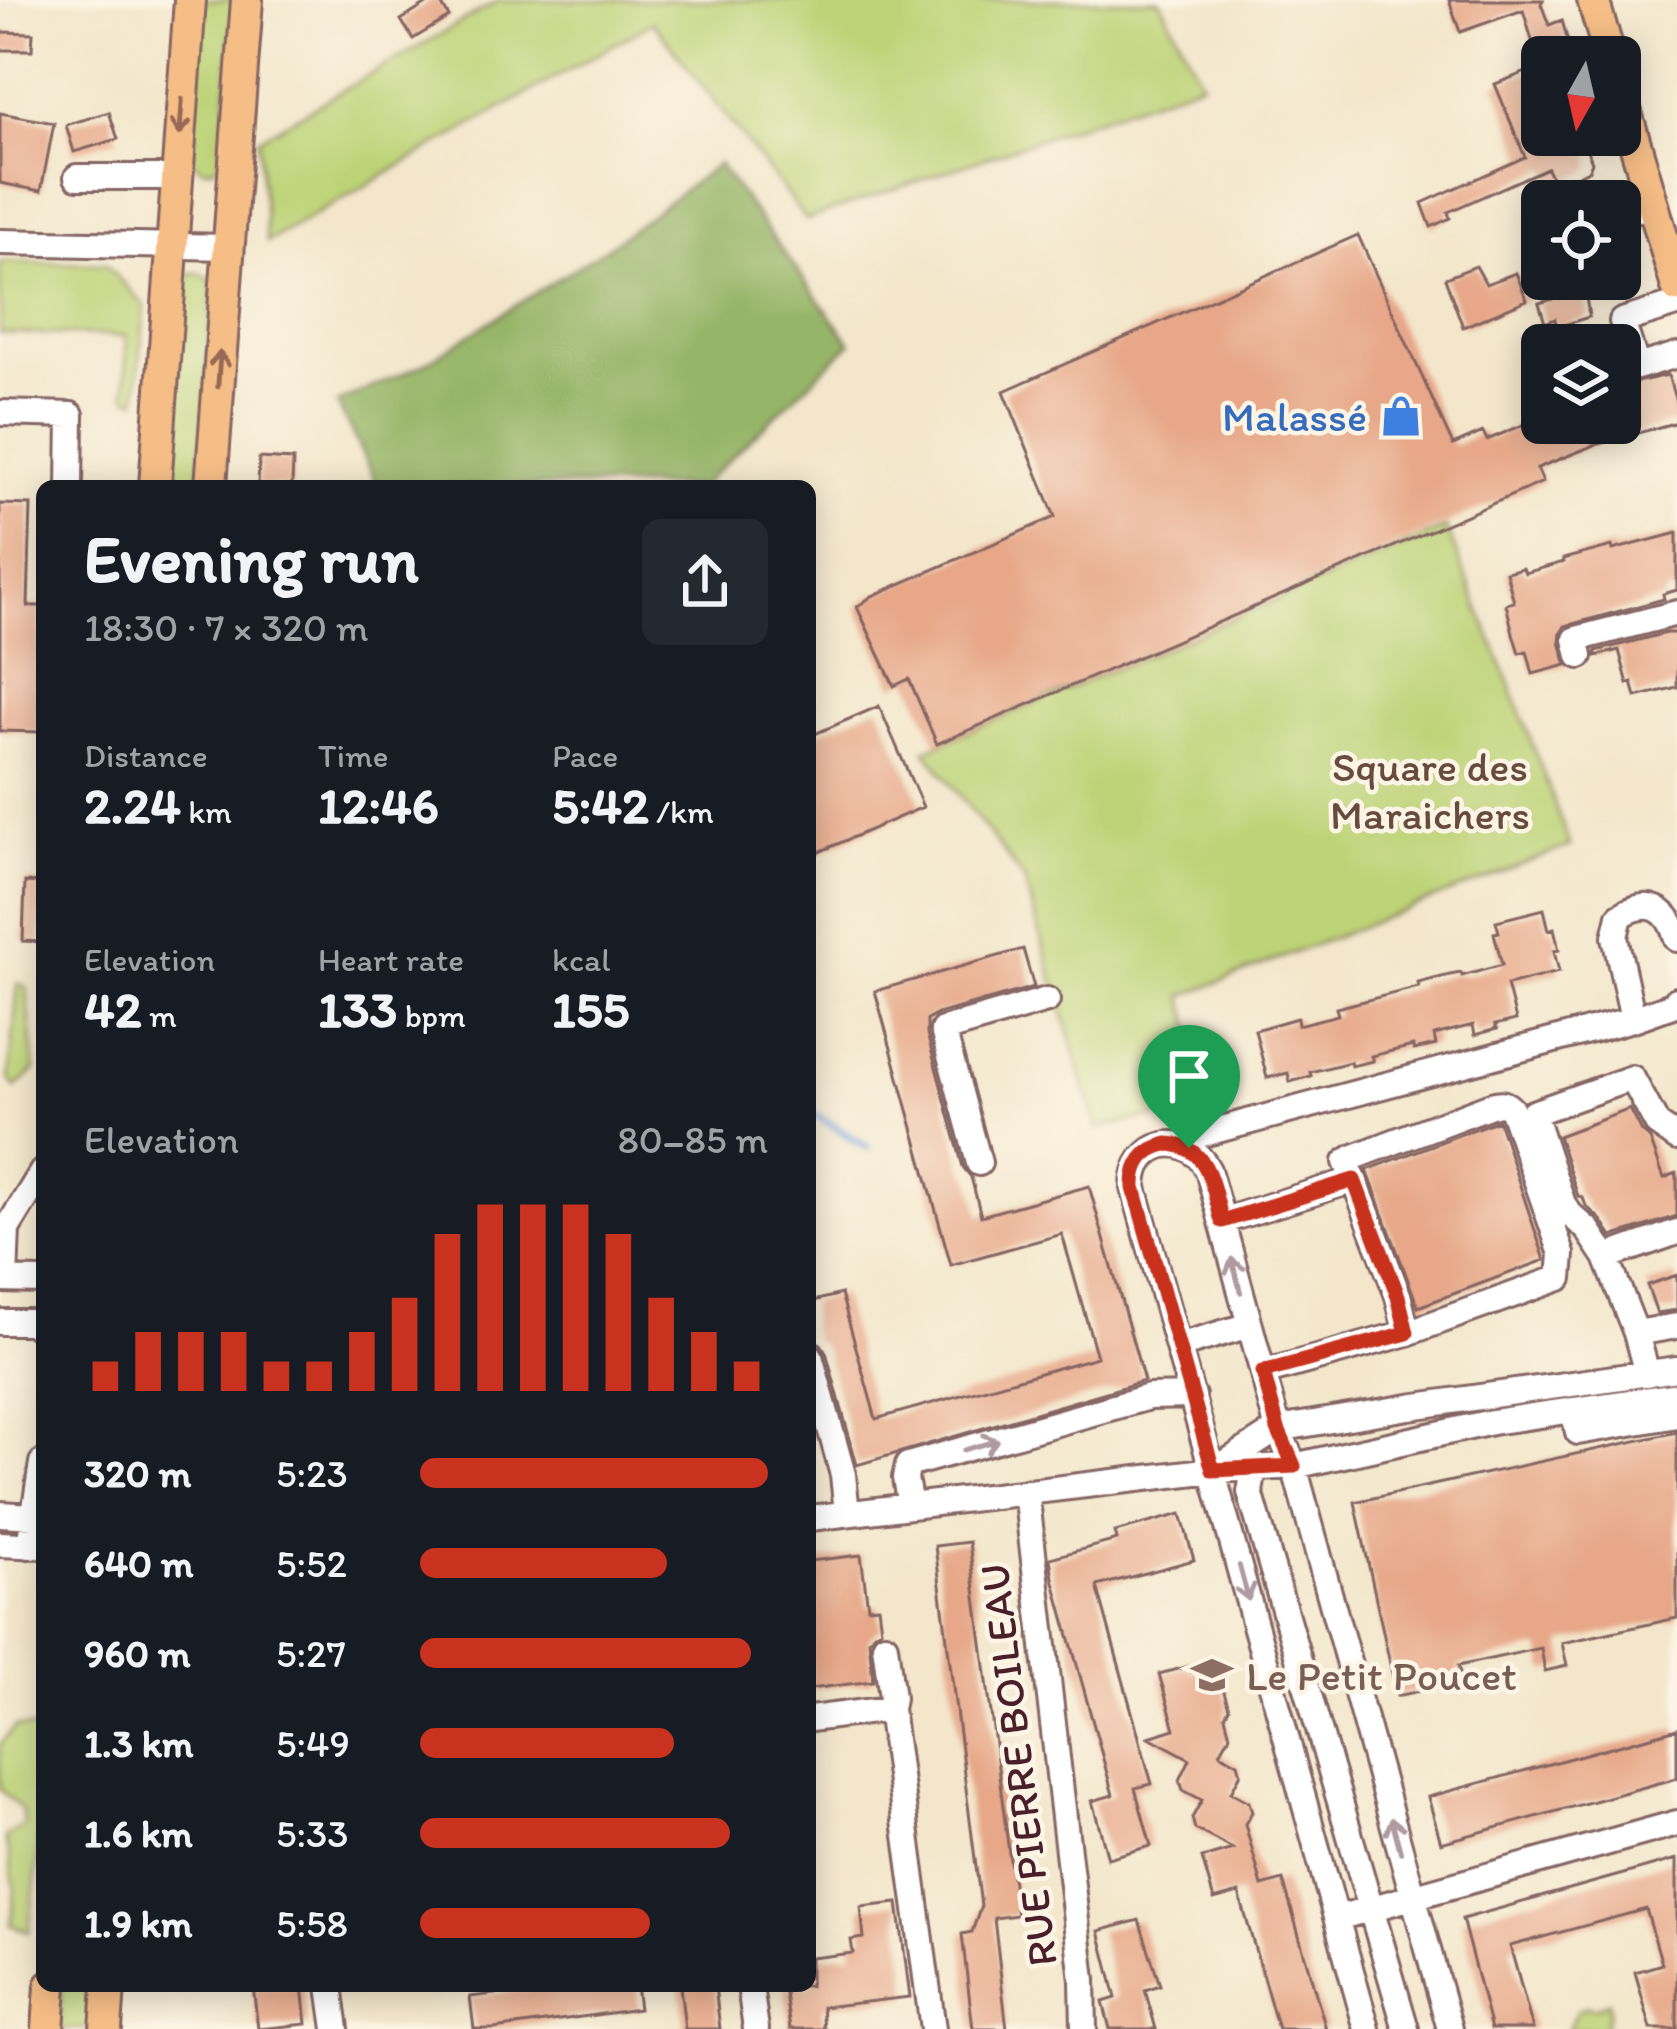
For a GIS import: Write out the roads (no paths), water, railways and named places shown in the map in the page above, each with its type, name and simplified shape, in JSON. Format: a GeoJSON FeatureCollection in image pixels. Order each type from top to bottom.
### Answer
{"type":"FeatureCollection","features":[{"type":"Feature","properties":{"kind":"main road"},"geometry":{"type":"LineString","coordinates":[[155,480],[190,0]]}},
{"type":"Feature","properties":{"kind":"main road"},"geometry":{"type":"LineString","coordinates":[[211,480],[247,0]]}},
{"type":"Feature","properties":{"kind":"main road"},"geometry":{"type":"LineString","coordinates":[[1593,0],[1604,36]]}},
{"type":"Feature","properties":{"kind":"main road"},"geometry":{"type":"LineString","coordinates":[[1639,156],[1653,206],[1670,238],[1677,287]]}},
{"type":"Feature","properties":{"kind":"main road"},"geometry":{"type":"LineString","coordinates":[[48,2029],[51,1992]]}},
{"type":"Feature","properties":{"kind":"main road"},"geometry":{"type":"LineString","coordinates":[[106,2029],[109,1992]]}},
{"type":"Feature","properties":{"kind":"street"},"geometry":{"type":"LineString","coordinates":[[77,176],[176,177]]}},
{"type":"Feature","properties":{"kind":"street"},"geometry":{"type":"LineString","coordinates":[[1641,209],[1653,206]]}},
{"type":"Feature","properties":{"kind":"street"},"geometry":{"type":"LineString","coordinates":[[0,242],[227,247]]}},
{"type":"Feature","properties":{"kind":"street"},"geometry":{"type":"LineString","coordinates":[[1677,304],[1622,321],[1637,367],[1677,355]]}},
{"type":"Feature","properties":{"kind":"street"},"geometry":{"type":"LineString","coordinates":[[0,413],[70,415],[70,480]]}},
{"type":"Feature","properties":{"kind":"street"},"geometry":{"type":"LineString","coordinates":[[1580,656],[1576,639],[1677,613]]}},
{"type":"Feature","properties":{"kind":"street"},"geometry":{"type":"LineString","coordinates":[[1633,1019],[1615,937],[1620,916],[1637,906],[1656,908],[1672,920],[1677,939]]}},
{"type":"Feature","properties":{"kind":"street"},"geometry":{"type":"LineString","coordinates":[[979,1163],[943,1030],[1047,1000]]}},
{"type":"Feature","properties":{"kind":"street"},"geometry":{"type":"LineString","coordinates":[[1189,1148],[1199,1135],[1633,1019],[1677,1000]]}},
{"type":"Feature","properties":{"kind":"street"},"geometry":{"type":"LineString","coordinates":[[1643,1374],[1636,1333],[1606,1257],[1563,1204],[1533,1113],[1632,1078],[1657,1124],[1677,1138]]}},
{"type":"Feature","properties":{"kind":"street"},"geometry":{"type":"LineString","coordinates":[[1263,1372],[1407,1333],[1560,1278],[1562,1254],[1507,1104],[1500,1102],[1346,1162],[1398,1296],[1407,1333]]}},
{"type":"Feature","properties":{"kind":"street"},"geometry":{"type":"LineString","coordinates":[[1366,2029],[1133,1181],[1137,1166],[1152,1149],[1167,1144],[1189,1148],[1204,1163],[1450,2029]]}},
{"type":"Feature","properties":{"kind":"street"},"geometry":{"type":"LineString","coordinates":[[1222,1221],[1354,1180]]}},
{"type":"Feature","properties":{"kind":"street"},"geometry":{"type":"LineString","coordinates":[[36,1182],[7,1229],[3,1280],[36,1281]]}},
{"type":"Feature","properties":{"kind":"street"},"geometry":{"type":"LineString","coordinates":[[1606,1257],[1677,1232]]}},
{"type":"Feature","properties":{"kind":"street"},"geometry":{"type":"LineString","coordinates":[[0,1322],[36,1326]]}},
{"type":"Feature","properties":{"kind":"street"},"geometry":{"type":"LineString","coordinates":[[1178,1346],[1250,1324]]}},
{"type":"Feature","properties":{"kind":"street"},"geometry":{"type":"LineString","coordinates":[[1636,1333],[1677,1326]]}},
{"type":"Feature","properties":{"kind":"street"},"geometry":{"type":"LineString","coordinates":[[1213,1470],[1286,1448],[1485,1409],[1582,1397],[1643,1374],[1677,1369]]}},
{"type":"Feature","properties":{"kind":"street"},"geometry":{"type":"LineString","coordinates":[[816,1378],[843,1475],[848,1513]]}},
{"type":"Feature","properties":{"kind":"street"},"geometry":{"type":"LineString","coordinates":[[1582,1409],[1677,1382]]}},
{"type":"Feature","properties":{"kind":"street"},"geometry":{"type":"LineString","coordinates":[[910,1506],[905,1478],[908,1465],[1149,1397],[1193,1396]]}},
{"type":"Feature","properties":{"kind":"street"},"geometry":{"type":"LineString","coordinates":[[816,1516],[1254,1469],[1286,1448],[1677,1396]]}},
{"type":"Feature","properties":{"kind":"street"},"geometry":{"type":"LineString","coordinates":[[1582,1409],[1579,1432],[1677,1415]]}},
{"type":"Feature","properties":{"kind":"street"},"geometry":{"type":"LineString","coordinates":[[1254,1469],[1250,1492],[1406,2029]]}},
{"type":"Feature","properties":{"kind":"street","name":"RUE PIERRE BOILEAU"},"geometry":{"type":"LineString","coordinates":[[1026,1492],[1083,1980],[1084,2029]]}},
{"type":"Feature","properties":{"kind":"street"},"geometry":{"type":"LineString","coordinates":[[0,1544],[36,1546],[36,1503]]}},
{"type":"Feature","properties":{"kind":"street"},"geometry":{"type":"LineString","coordinates":[[0,1514],[34,1516]]}},
{"type":"Feature","properties":{"kind":"street"},"geometry":{"type":"LineString","coordinates":[[885,1645],[933,2029]]}},
{"type":"Feature","properties":{"kind":"street"},"geometry":{"type":"LineString","coordinates":[[816,1718],[890,1708]]}},
{"type":"Feature","properties":{"kind":"street"},"geometry":{"type":"LineString","coordinates":[[1337,1918],[1677,1823]]}},
{"type":"Feature","properties":{"kind":"street"},"geometry":{"type":"LineString","coordinates":[[331,1992],[336,2029]]}},
{"type":"Feature","properties":{"kind":"street"},"geometry":{"type":"LineString","coordinates":[[751,1992],[756,2029]]}},
{"type":"Feature","properties":{"kind":"waterway"},"geometry":{"type":"LineString","coordinates":[[816,1115],[867,1147]]}},
{"type":"Feature","properties":{"kind":"place","name":"Malassé"},"geometry":{"type":"Point","coordinates":[1401,416]}},
{"type":"Feature","properties":{"kind":"place","name":"Le Petit Poucet"},"geometry":{"type":"Point","coordinates":[1212,1675]}},
{"type":"Feature","properties":{"kind":"park label","name":"Square des Maraichers"},"geometry":{"type":"Point","coordinates":[1430,790]}}]}
